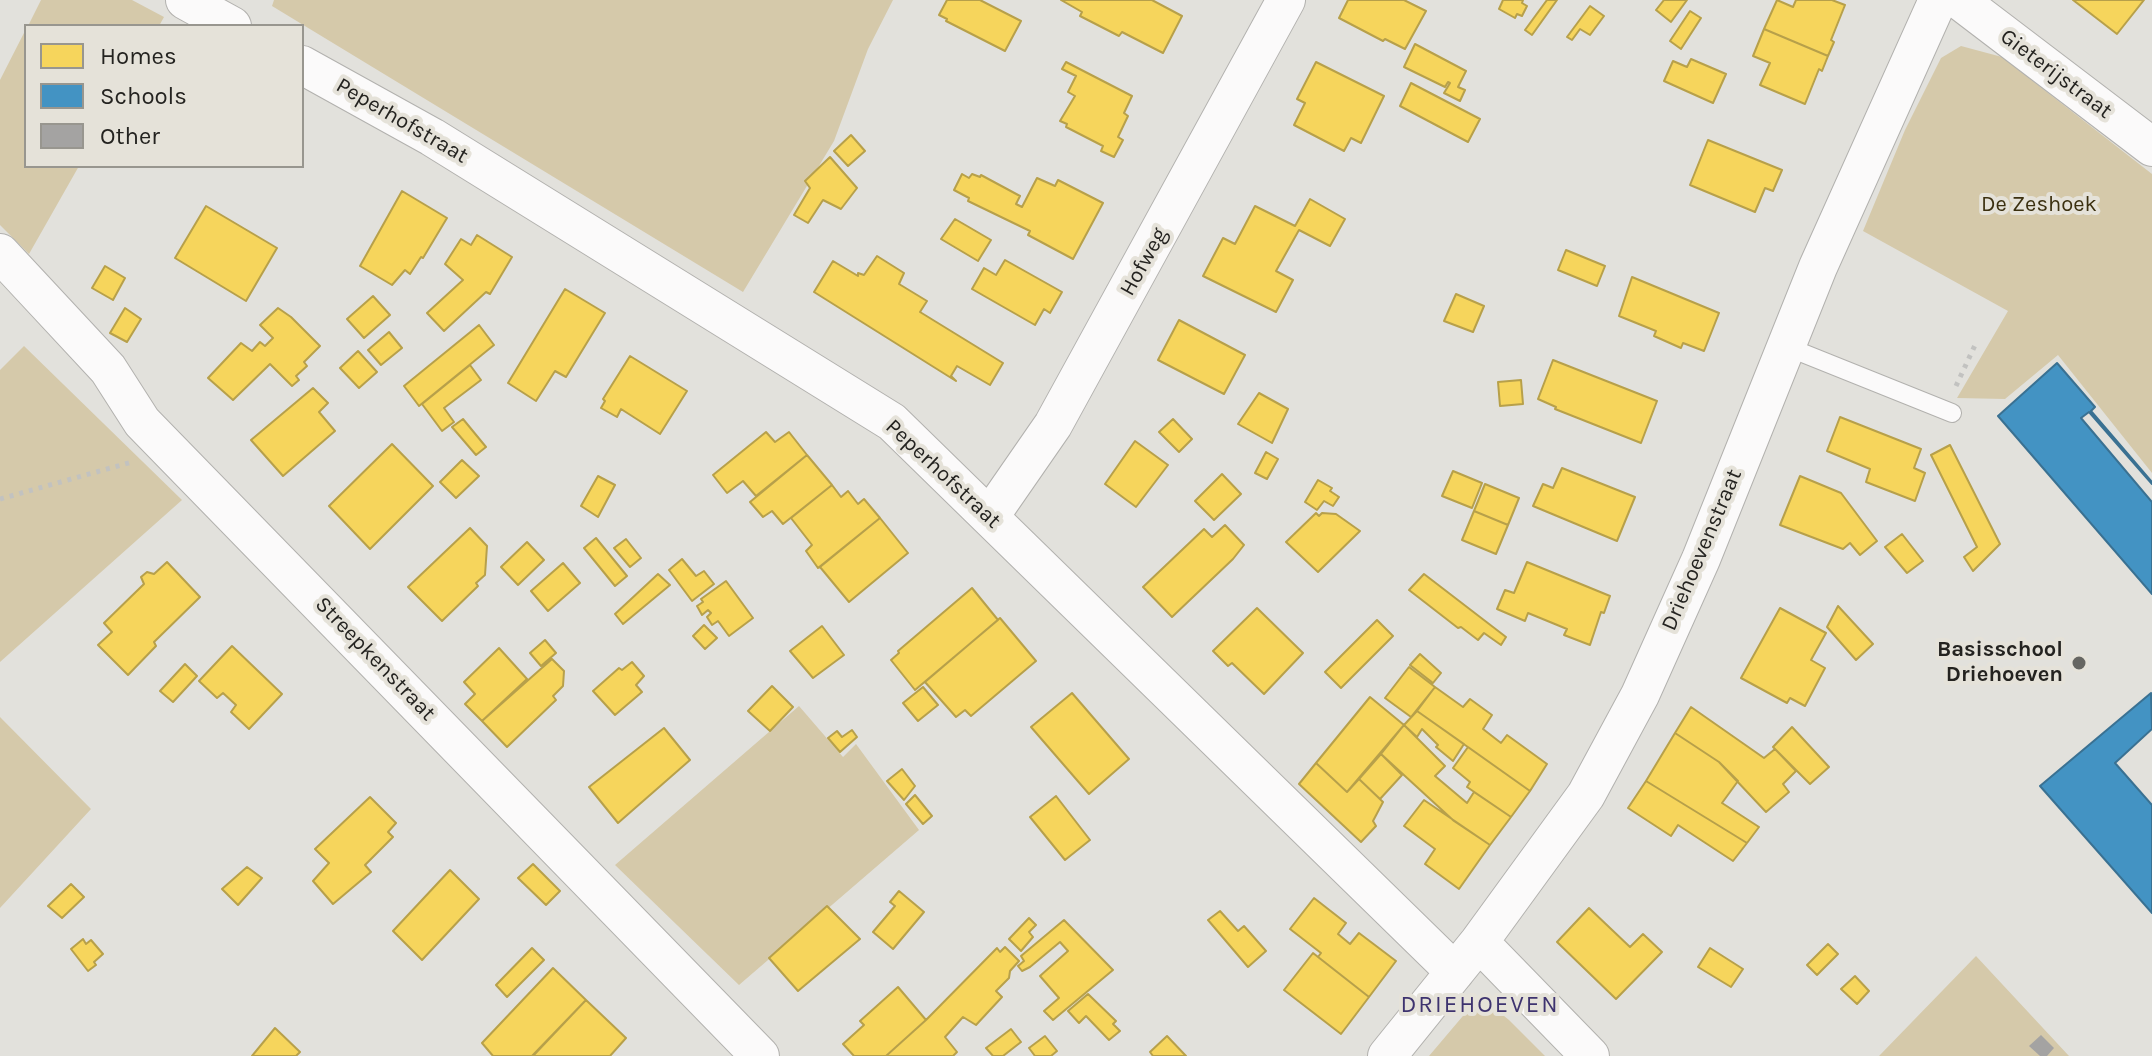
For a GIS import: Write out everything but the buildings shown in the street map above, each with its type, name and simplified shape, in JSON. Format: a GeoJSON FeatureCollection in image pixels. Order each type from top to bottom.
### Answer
{"type":"FeatureCollection","features":[{"type":"Feature","properties":{"kind":"street"},"geometry":{"type":"LineString","coordinates":[[185,0],[228,24]]}},
{"type":"Feature","properties":{"kind":"street","name":"Hofweg"},"geometry":{"type":"LineString","coordinates":[[990,516],[1053,425],[1286,0]]}},
{"type":"Feature","properties":{"kind":"street","name":"Driehoevenstraat"},"geometry":{"type":"LineString","coordinates":[[1387,1056],[1479,942],[1586,795],[1640,695],[1701,559],[1818,267],[1938,0]]}},
{"type":"Feature","properties":{"kind":"street","name":"Gieterijstraat"},"geometry":{"type":"LineString","coordinates":[[1959,0],[2152,147]]}},
{"type":"Feature","properties":{"kind":"street","name":"Peperhofstraat"},"geometry":{"type":"LineString","coordinates":[[304,66],[432,137],[892,422],[1455,972]]}},
{"type":"Feature","properties":{"kind":"street","name":"Streepkenstraat"},"geometry":{"type":"LineString","coordinates":[[0,253],[108,369],[151,431],[760,1056]]}},
{"type":"Feature","properties":{"kind":"street"},"geometry":{"type":"LineString","coordinates":[[1479,942],[1590,1056]]}},
{"type":"Feature","properties":{"kind":"lane"},"geometry":{"type":"LineString","coordinates":[[1785,346],[1948,412]]}},
{"type":"Feature","properties":{"kind":"path"},"geometry":{"type":"LineString","coordinates":[[1948,412],[1976,343]]}},
{"type":"Feature","properties":{"kind":"path"},"geometry":{"type":"LineString","coordinates":[[0,499],[134,461]]}},
{"type":"Feature","properties":{"kind":"green space"},"geometry":{"type":"Polygon","coordinates":[[[41,0],[132,0],[164,17],[160,24],[29,24],[41,0]]]}},
{"type":"Feature","properties":{"kind":"green space"},"geometry":{"type":"Polygon","coordinates":[[[274,0],[893,0],[868,49],[834,141],[743,292],[272,6],[274,0]]]}},
{"type":"Feature","properties":{"kind":"green space"},"geometry":{"type":"Polygon","coordinates":[[[24,33],[24,168],[78,168],[29,254],[0,225],[0,80],[24,33]]]}},
{"type":"Feature","properties":{"kind":"green space","name":"De Zeshoek"},"geometry":{"type":"Polygon","coordinates":[[[1961,46],[2002,57],[2152,174],[2152,473],[2058,355],[2005,399],[1957,398],[2008,311],[1863,231],[1905,130],[1941,58],[1961,46]]]}},
{"type":"Feature","properties":{"kind":"green space"},"geometry":{"type":"Polygon","coordinates":[[[24,346],[182,500],[0,662],[0,370],[24,346]]]}},
{"type":"Feature","properties":{"kind":"green space"},"geometry":{"type":"Polygon","coordinates":[[[799,706],[843,757],[856,744],[919,830],[739,985],[615,865],[799,706]]]}},
{"type":"Feature","properties":{"kind":"green space"},"geometry":{"type":"Polygon","coordinates":[[[0,717],[91,809],[0,908],[0,717]]]}},
{"type":"Feature","properties":{"kind":"green space"},"geometry":{"type":"Polygon","coordinates":[[[1976,956],[2069,1056],[1879,1056],[1976,956]]]}},
{"type":"Feature","properties":{"kind":"green space"},"geometry":{"type":"Polygon","coordinates":[[[1493,1007],[1545,1056],[1429,1056],[1468,1010],[1493,1007]]]}},
{"type":"Feature","properties":{"kind":"place","name":"Basisschool Driehoeven"},"geometry":{"type":"Point","coordinates":[2079,663]}},
{"type":"Feature","properties":{"kind":"district","name":"DRIEHOEVEN"},"geometry":{"type":"Point","coordinates":[1480,1005]}}]}
